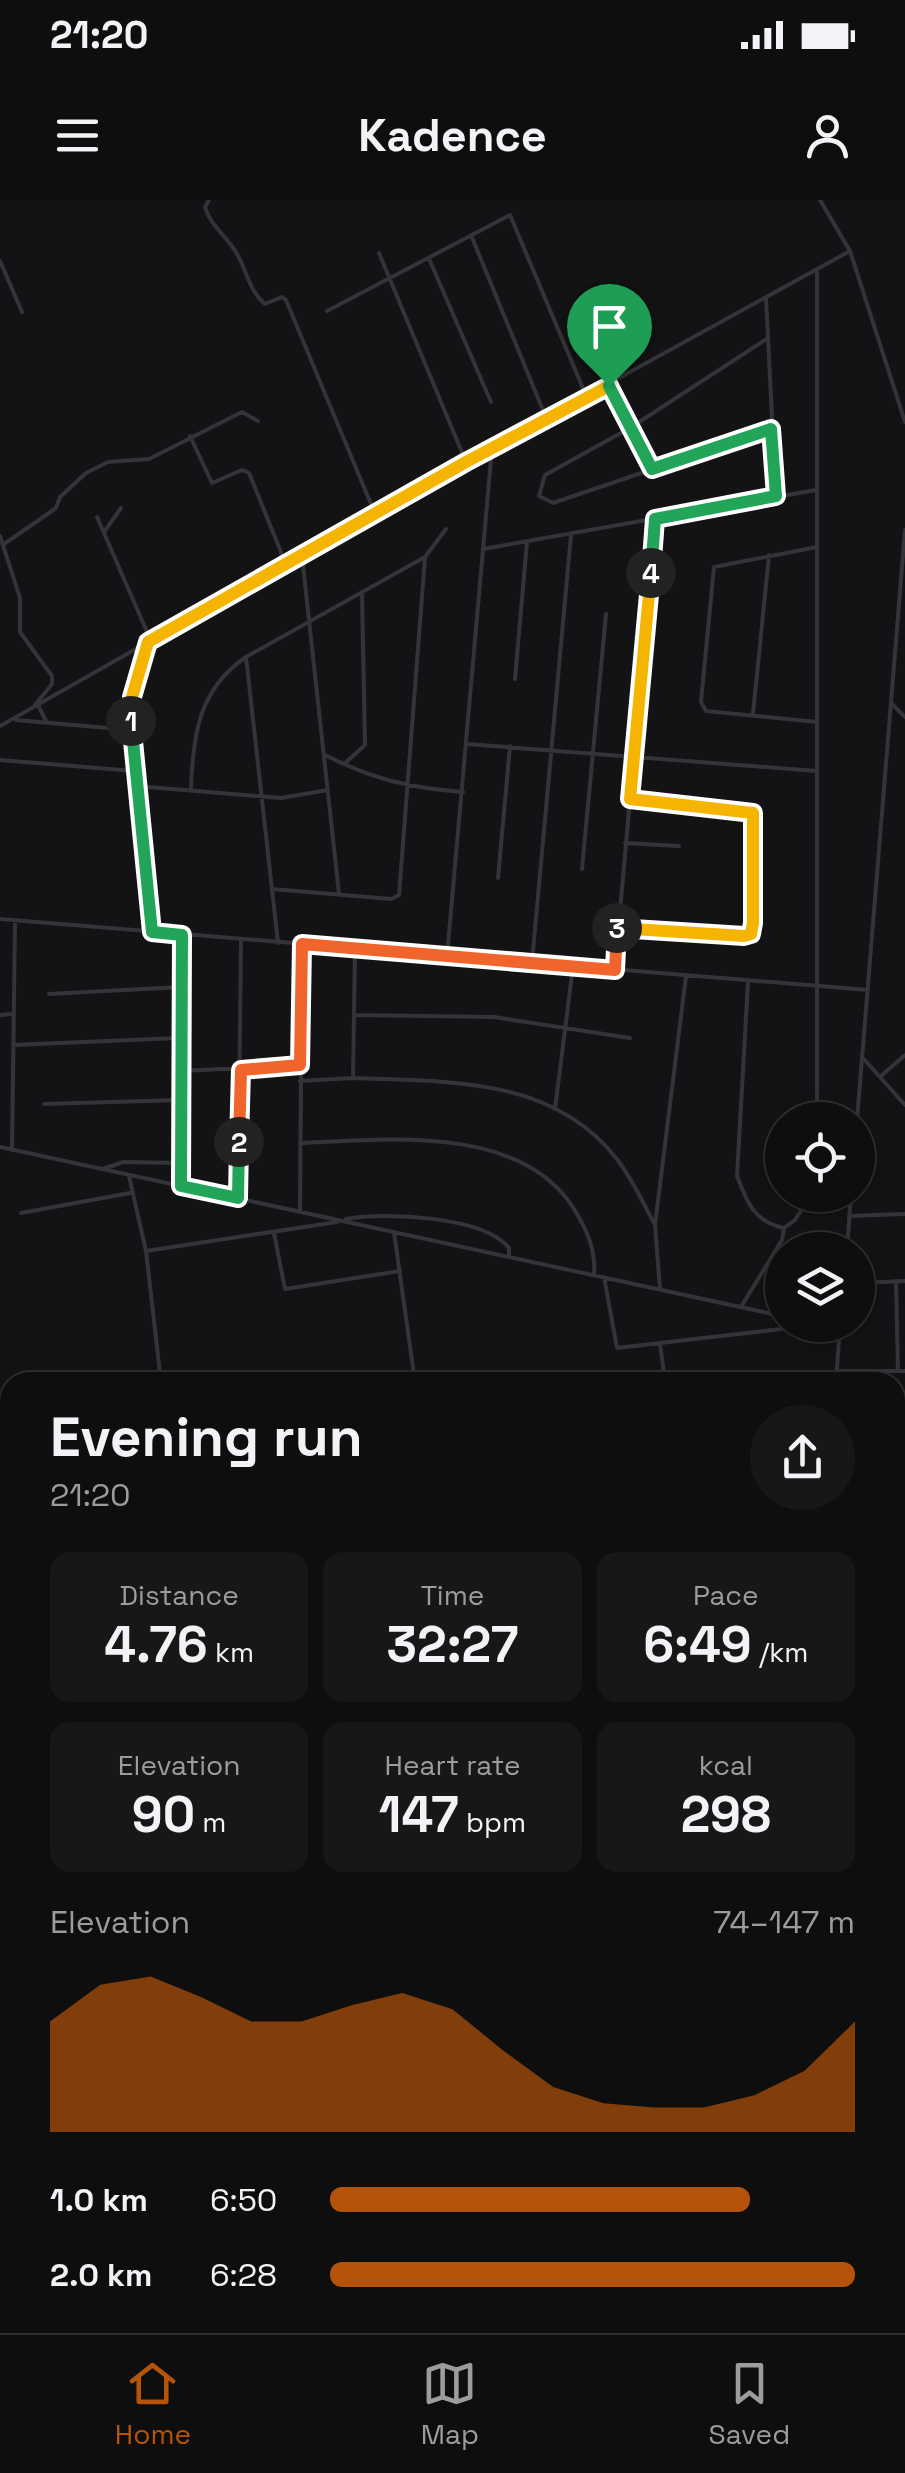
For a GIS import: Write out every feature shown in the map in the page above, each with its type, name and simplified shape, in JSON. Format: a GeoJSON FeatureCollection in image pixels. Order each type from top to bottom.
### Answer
{"type":"FeatureCollection","features":[{"type":"Feature","properties":{"kind":"street"},"geometry":{"type":"LineString","coordinates":[[210,200],[205,206],[208,217],[236,250],[258,298],[265,304],[282,297],[286,300],[376,516]]}},
{"type":"Feature","properties":{"kind":"street"},"geometry":{"type":"LineString","coordinates":[[820,200],[850,251],[905,422]]}},
{"type":"Feature","properties":{"kind":"street"},"geometry":{"type":"LineString","coordinates":[[327,311],[430,260],[506,216],[513,217],[587,398]]}},
{"type":"Feature","properties":{"kind":"street"},"geometry":{"type":"LineString","coordinates":[[471,236],[547,420]]}},
{"type":"Feature","properties":{"kind":"street"},"geometry":{"type":"LineString","coordinates":[[0,726],[466,462],[850,251]]}},
{"type":"Feature","properties":{"kind":"street"},"geometry":{"type":"LineString","coordinates":[[379,254],[466,462]]}},
{"type":"Feature","properties":{"kind":"street"},"geometry":{"type":"LineString","coordinates":[[430,260],[491,402]]}},
{"type":"Feature","properties":{"kind":"street"},"geometry":{"type":"LineString","coordinates":[[0,261],[22,312]]}},
{"type":"Feature","properties":{"kind":"street"},"geometry":{"type":"LineString","coordinates":[[817,271],[817,1102]]}},
{"type":"Feature","properties":{"kind":"street"},"geometry":{"type":"LineString","coordinates":[[766,298],[776,496]]}},
{"type":"Feature","properties":{"kind":"street"},"geometry":{"type":"LineString","coordinates":[[768,338],[630,428],[545,476],[539,496],[553,502],[771,429]]}},
{"type":"Feature","properties":{"kind":"street"},"geometry":{"type":"LineString","coordinates":[[609,386],[652,469]]}},
{"type":"Feature","properties":{"kind":"street"},"geometry":{"type":"LineString","coordinates":[[4,544],[56,508],[62,494],[86,473],[108,462],[149,460],[242,412],[258,421]]}},
{"type":"Feature","properties":{"kind":"street"},"geometry":{"type":"LineString","coordinates":[[190,436],[213,483],[242,470],[249,473],[281,552],[282,567]]}},
{"type":"Feature","properties":{"kind":"street"},"geometry":{"type":"LineString","coordinates":[[447,956],[492,448]]}},
{"type":"Feature","properties":{"kind":"street"},"geometry":{"type":"LineString","coordinates":[[482,549],[816,490]]}},
{"type":"Feature","properties":{"kind":"street"},"geometry":{"type":"LineString","coordinates":[[104,532],[121,508]]}},
{"type":"Feature","properties":{"kind":"street"},"geometry":{"type":"LineString","coordinates":[[98,517],[150,642],[132,697],[131,730],[152,932]]}},
{"type":"Feature","properties":{"kind":"street"},"geometry":{"type":"LineString","coordinates":[[615,970],[655,519]]}},
{"type":"Feature","properties":{"kind":"street"},"geometry":{"type":"LineString","coordinates":[[191,790],[192,748],[202,708],[223,673],[425,556],[446,529]]}},
{"type":"Feature","properties":{"kind":"street"},"geometry":{"type":"LineString","coordinates":[[858,1102],[905,530]]}},
{"type":"Feature","properties":{"kind":"street"},"geometry":{"type":"LineString","coordinates":[[0,536],[20,598],[20,632],[52,676],[50,687],[34,707]]}},
{"type":"Feature","properties":{"kind":"street"},"geometry":{"type":"LineString","coordinates":[[532,962],[571,536]]}},
{"type":"Feature","properties":{"kind":"street"},"geometry":{"type":"LineString","coordinates":[[515,680],[527,542]]}},
{"type":"Feature","properties":{"kind":"street"},"geometry":{"type":"LineString","coordinates":[[816,547],[717,564],[713,571],[702,708],[817,722]]}},
{"type":"Feature","properties":{"kind":"street"},"geometry":{"type":"LineString","coordinates":[[753,716],[769,555]]}},
{"type":"Feature","properties":{"kind":"street"},"geometry":{"type":"LineString","coordinates":[[302,556],[339,894]]}},
{"type":"Feature","properties":{"kind":"street"},"geometry":{"type":"LineString","coordinates":[[272,889],[397,898],[425,556]]}},
{"type":"Feature","properties":{"kind":"street"},"geometry":{"type":"LineString","coordinates":[[344,764],[365,745],[362,593]]}},
{"type":"Feature","properties":{"kind":"street"},"geometry":{"type":"LineString","coordinates":[[582,869],[606,614]]}},
{"type":"Feature","properties":{"kind":"street"},"geometry":{"type":"LineString","coordinates":[[246,658],[278,942]]}},
{"type":"Feature","properties":{"kind":"street"},"geometry":{"type":"LineString","coordinates":[[892,704],[905,717]]}},
{"type":"Feature","properties":{"kind":"street"},"geometry":{"type":"LineString","coordinates":[[34,707],[46,721]]}},
{"type":"Feature","properties":{"kind":"street"},"geometry":{"type":"LineString","coordinates":[[12,720],[131,730]]}},
{"type":"Feature","properties":{"kind":"street"},"geometry":{"type":"LineString","coordinates":[[467,744],[816,772]]}},
{"type":"Feature","properties":{"kind":"street"},"geometry":{"type":"LineString","coordinates":[[498,878],[510,746]]}},
{"type":"Feature","properties":{"kind":"street"},"geometry":{"type":"LineString","coordinates":[[324,754],[408,788],[463,792]]}},
{"type":"Feature","properties":{"kind":"street"},"geometry":{"type":"LineString","coordinates":[[0,760],[134,771]]}},
{"type":"Feature","properties":{"kind":"street"},"geometry":{"type":"LineString","coordinates":[[136,786],[291,797],[328,790]]}},
{"type":"Feature","properties":{"kind":"street"},"geometry":{"type":"LineString","coordinates":[[618,927],[744,936],[751,934],[753,923],[753,813],[630,799]]}},
{"type":"Feature","properties":{"kind":"street"},"geometry":{"type":"LineString","coordinates":[[625,843],[679,846]]}},
{"type":"Feature","properties":{"kind":"street"},"geometry":{"type":"LineString","coordinates":[[0,919],[868,990]]}},
{"type":"Feature","properties":{"kind":"street"},"geometry":{"type":"LineString","coordinates":[[12,1150],[15,920]]}},
{"type":"Feature","properties":{"kind":"street"},"geometry":{"type":"LineString","coordinates":[[181,1186],[182,935]]}},
{"type":"Feature","properties":{"kind":"street"},"geometry":{"type":"LineString","coordinates":[[238,1198],[241,940]]}},
{"type":"Feature","properties":{"kind":"street"},"geometry":{"type":"LineString","coordinates":[[300,1211],[302,944]]}},
{"type":"Feature","properties":{"kind":"street"},"geometry":{"type":"LineString","coordinates":[[353,1078],[355,949]]}},
{"type":"Feature","properties":{"kind":"street"},"geometry":{"type":"LineString","coordinates":[[555,1108],[573,966]]}},
{"type":"Feature","properties":{"kind":"street"},"geometry":{"type":"LineString","coordinates":[[660,1289],[656,1225],[686,976]]}},
{"type":"Feature","properties":{"kind":"street"},"geometry":{"type":"LineString","coordinates":[[748,981],[737,1176],[746,1201],[759,1218],[784,1228]]}},
{"type":"Feature","properties":{"kind":"street"},"geometry":{"type":"LineString","coordinates":[[49,994],[182,987]]}},
{"type":"Feature","properties":{"kind":"street"},"geometry":{"type":"LineString","coordinates":[[0,1015],[13,1014]]}},
{"type":"Feature","properties":{"kind":"street"},"geometry":{"type":"LineString","coordinates":[[355,1015],[456,1014],[630,1038]]}},
{"type":"Feature","properties":{"kind":"street"},"geometry":{"type":"LineString","coordinates":[[13,1045],[180,1038]]}},
{"type":"Feature","properties":{"kind":"street"},"geometry":{"type":"LineString","coordinates":[[880,1076],[905,1056]]}},
{"type":"Feature","properties":{"kind":"street"},"geometry":{"type":"LineString","coordinates":[[862,1057],[905,1106]]}},
{"type":"Feature","properties":{"kind":"street"},"geometry":{"type":"LineString","coordinates":[[181,1071],[300,1065]]}},
{"type":"Feature","properties":{"kind":"street"},"geometry":{"type":"LineString","coordinates":[[300,1080],[353,1078],[481,1085],[525,1094],[582,1126],[617,1159],[656,1225]]}},
{"type":"Feature","properties":{"kind":"street"},"geometry":{"type":"LineString","coordinates":[[899,1099],[905,1094]]}},
{"type":"Feature","properties":{"kind":"street"},"geometry":{"type":"LineString","coordinates":[[44,1104],[181,1100]]}},
{"type":"Feature","properties":{"kind":"street"},"geometry":{"type":"LineString","coordinates":[[300,1143],[467,1146],[521,1163],[545,1178],[569,1201],[591,1242],[594,1275]]}},
{"type":"Feature","properties":{"kind":"street"},"geometry":{"type":"LineString","coordinates":[[0,1147],[765,1312]]}},
{"type":"Feature","properties":{"kind":"street"},"geometry":{"type":"LineString","coordinates":[[103,1169],[123,1162],[181,1163]]}},
{"type":"Feature","properties":{"kind":"street"},"geometry":{"type":"LineString","coordinates":[[129,1175],[146,1251],[161,1372]]}},
{"type":"Feature","properties":{"kind":"street"},"geometry":{"type":"LineString","coordinates":[[22,1213],[130,1193]]}},
{"type":"Feature","properties":{"kind":"street"},"geometry":{"type":"LineString","coordinates":[[741,1306],[782,1240],[784,1228],[800,1212]]}},
{"type":"Feature","properties":{"kind":"street"},"geometry":{"type":"LineString","coordinates":[[848,1232],[849,1212]]}},
{"type":"Feature","properties":{"kind":"street"},"geometry":{"type":"LineString","coordinates":[[849,1216],[905,1214]]}},
{"type":"Feature","properties":{"kind":"street"},"geometry":{"type":"LineString","coordinates":[[146,1251],[375,1218],[474,1226],[500,1237],[509,1248],[509,1257]]}},
{"type":"Feature","properties":{"kind":"street"},"geometry":{"type":"LineString","coordinates":[[394,1232],[413,1372]]}},
{"type":"Feature","properties":{"kind":"street"},"geometry":{"type":"LineString","coordinates":[[274,1233],[286,1289],[400,1271]]}},
{"type":"Feature","properties":{"kind":"street"},"geometry":{"type":"LineString","coordinates":[[604,1277],[615,1346],[765,1331]]}},
{"type":"Feature","properties":{"kind":"street"},"geometry":{"type":"LineString","coordinates":[[896,1281],[898,1371]]}},
{"type":"Feature","properties":{"kind":"street"},"geometry":{"type":"LineString","coordinates":[[875,1282],[905,1281]]}},
{"type":"Feature","properties":{"kind":"street"},"geometry":{"type":"LineString","coordinates":[[839,1342],[836,1371],[905,1371]]}},
{"type":"Feature","properties":{"kind":"street"},"geometry":{"type":"LineString","coordinates":[[660,1343],[664,1372]]}},
{"type":"Feature","properties":{"kind":"route"},"geometry":{"type":"LineString","coordinates":[[609,386],[652,469],[771,429],[776,496],[655,519],[630,799],[753,813],[751,934],[618,927],[615,970],[302,944],[300,1065],[241,1070],[238,1198],[181,1186],[182,935],[152,932],[131,748],[132,697],[148,642],[609,386]]}}]}
